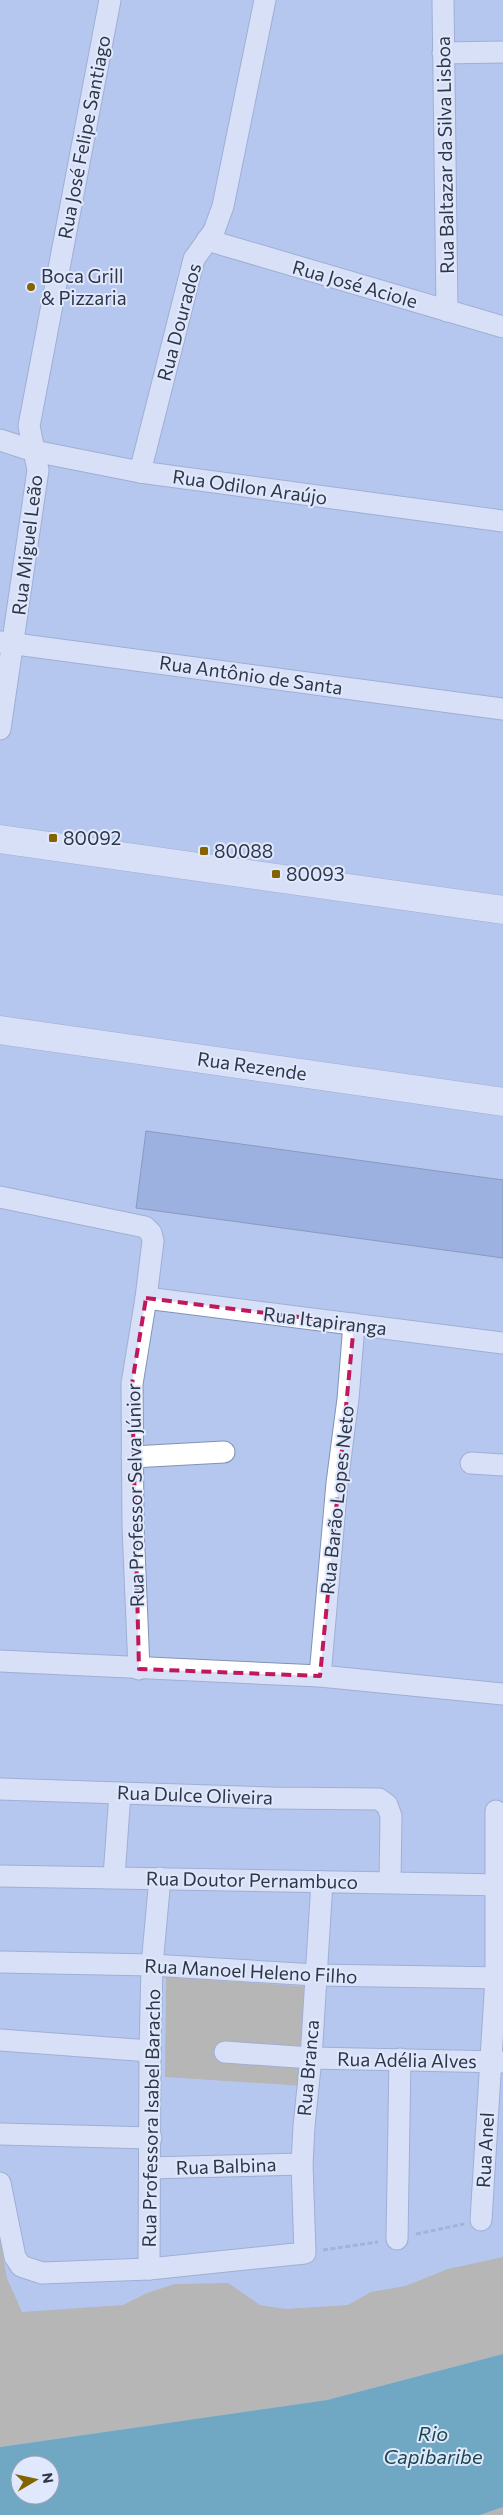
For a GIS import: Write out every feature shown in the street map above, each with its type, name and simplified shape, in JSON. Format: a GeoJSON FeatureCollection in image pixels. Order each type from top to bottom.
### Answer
{"type":"FeatureCollection","features":[{"type":"Feature","properties":{"kind":"street","name":"Rua José Felipe Santiago"},"geometry":{"type":"LineString","coordinates":[[34,451],[29,426],[110,0]]}},
{"type":"Feature","properties":{"kind":"street","name":"Rua Dourados"},"geometry":{"type":"LineString","coordinates":[[140,472],[194,259],[214,231],[223,206],[265,0]]}},
{"type":"Feature","properties":{"kind":"street","name":"Rua Baltazar da Silva Lisboa"},"geometry":{"type":"LineString","coordinates":[[443,0],[448,311]]}},
{"type":"Feature","properties":{"kind":"street"},"geometry":{"type":"LineString","coordinates":[[444,54],[503,52]]}},
{"type":"Feature","properties":{"kind":"street","name":"Rua José Aciole"},"geometry":{"type":"LineString","coordinates":[[208,240],[503,327]]}},
{"type":"Feature","properties":{"kind":"street","name":"Rua Odilon Araújo"},"geometry":{"type":"LineString","coordinates":[[0,440],[34,451],[140,472],[503,520]]}},
{"type":"Feature","properties":{"kind":"street","name":"Rua Miguel Leão"},"geometry":{"type":"LineString","coordinates":[[0,729],[7,643],[38,470],[34,451]]}},
{"type":"Feature","properties":{"kind":"street","name":"Rua Antônio de Santa"},"geometry":{"type":"LineString","coordinates":[[7,643],[503,709]]}},
{"type":"Feature","properties":{"kind":"street"},"geometry":{"type":"LineString","coordinates":[[0,840],[503,910]]}},
{"type":"Feature","properties":{"kind":"street","name":"Rua Rezende"},"geometry":{"type":"LineString","coordinates":[[0,1030],[503,1102]]}},
{"type":"Feature","properties":{"kind":"street","name":"Rua Professor Selva Júnior"},"geometry":{"type":"LineString","coordinates":[[0,1197],[145,1227],[151,1233],[153,1241],[146,1298],[132,1384],[132,1456],[138,1669]]}},
{"type":"Feature","properties":{"kind":"street","name":"Rua Itapiranga"},"geometry":{"type":"LineString","coordinates":[[146,1298],[503,1343]]}},
{"type":"Feature","properties":{"kind":"street","name":"Rua Barão Lopes Neto"},"geometry":{"type":"LineString","coordinates":[[320,1676],[337,1483],[348,1399],[354,1324]]}},
{"type":"Feature","properties":{"kind":"street"},"geometry":{"type":"LineString","coordinates":[[132,1456],[224,1452]]}},
{"type":"Feature","properties":{"kind":"street"},"geometry":{"type":"LineString","coordinates":[[471,1463],[503,1465]]}},
{"type":"Feature","properties":{"kind":"street"},"geometry":{"type":"LineString","coordinates":[[0,1661],[138,1669],[320,1676],[503,1694]]}},
{"type":"Feature","properties":{"kind":"street","name":"Rua Dulce Oliveira"},"geometry":{"type":"LineString","coordinates":[[0,1789],[272,1798],[379,1799],[387,1805],[391,1816],[390,1882]]}},
{"type":"Feature","properties":{"kind":"street"},"geometry":{"type":"LineString","coordinates":[[114,1877],[120,1793]]}},
{"type":"Feature","properties":{"kind":"street","name":"Rua Anel"},"geometry":{"type":"LineString","coordinates":[[481,2220],[496,2062],[500,1978],[500,1885],[496,1811]]}},
{"type":"Feature","properties":{"kind":"street","name":"Rua Doutor Pernambuco"},"geometry":{"type":"LineString","coordinates":[[0,1876],[500,1885]]}},
{"type":"Feature","properties":{"kind":"street","name":"Rua Professora Isabel Baracho"},"geometry":{"type":"LineString","coordinates":[[148,2269],[152,1965],[160,1878]]}},
{"type":"Feature","properties":{"kind":"street","name":"Rua Branca"},"geometry":{"type":"LineString","coordinates":[[148,2269],[305,2253],[302,2164],[322,1882]]}},
{"type":"Feature","properties":{"kind":"street","name":"Rua Manoel Heleno Filho"},"geometry":{"type":"LineString","coordinates":[[0,1962],[152,1965],[315,1975],[500,1978]]}},
{"type":"Feature","properties":{"kind":"street"},"geometry":{"type":"LineString","coordinates":[[0,2040],[150,2052]]}},
{"type":"Feature","properties":{"kind":"street","name":"Rua Adélia Alves"},"geometry":{"type":"LineString","coordinates":[[225,2052],[311,2058],[496,2062]]}},
{"type":"Feature","properties":{"kind":"street"},"geometry":{"type":"LineString","coordinates":[[398,2239],[400,2059]]}},
{"type":"Feature","properties":{"kind":"street"},"geometry":{"type":"LineString","coordinates":[[0,2134],[151,2138]]}},
{"type":"Feature","properties":{"kind":"street","name":"Rua Balbina"},"geometry":{"type":"LineString","coordinates":[[150,2168],[302,2164]]}},
{"type":"Feature","properties":{"kind":"street"},"geometry":{"type":"LineString","coordinates":[[0,2183],[15,2256],[21,2266],[42,2273],[148,2269]]}},
{"type":"Feature","properties":{"kind":"highlighted area"},"geometry":{"type":"Polygon","coordinates":[[[146,1298],[354,1324],[320,1676],[139,1669],[132,1384],[146,1298]]]}},
{"type":"Feature","properties":{"kind":"shaded area"},"geometry":{"type":"Polygon","coordinates":[[[166,1977],[313,1987],[304,2086],[165,2077],[166,1977]]]}},
{"type":"Feature","properties":{"kind":"shaded area"},"geometry":{"type":"Polygon","coordinates":[[[0,2240],[7,2278],[22,2312],[123,2305],[147,2293],[175,2284],[228,2283],[260,2305],[285,2309],[348,2305],[371,2292],[405,2286],[448,2269],[503,2257],[503,2354],[327,2400],[0,2447],[0,2240]]]}},
{"type":"Feature","properties":{"kind":"shaded area"},"geometry":{"type":"Polygon","coordinates":[[[503,2507],[503,2515],[480,2515],[503,2507]]]}},
{"type":"Feature","properties":{"kind":"water","name":"Rio Capibaribe"},"geometry":{"type":"Polygon","coordinates":[[[503,2354],[503,2507],[480,2515],[0,2515],[0,2447],[327,2400],[503,2354]]]}},
{"type":"Feature","properties":{"kind":"building"},"geometry":{"type":"Polygon","coordinates":[[[146,1131],[503,1180],[503,1258],[136,1208],[146,1131]]]}},
{"type":"Feature","properties":{"kind":"place","name":"Boca Grill & Pizzaria"},"geometry":{"type":"Point","coordinates":[31,287]}},
{"type":"Feature","properties":{"kind":"place","name":"80092"},"geometry":{"type":"Point","coordinates":[53,838]}},
{"type":"Feature","properties":{"kind":"place","name":"80088"},"geometry":{"type":"Point","coordinates":[204,851]}},
{"type":"Feature","properties":{"kind":"place","name":"80093"},"geometry":{"type":"Point","coordinates":[276,874]}}]}
